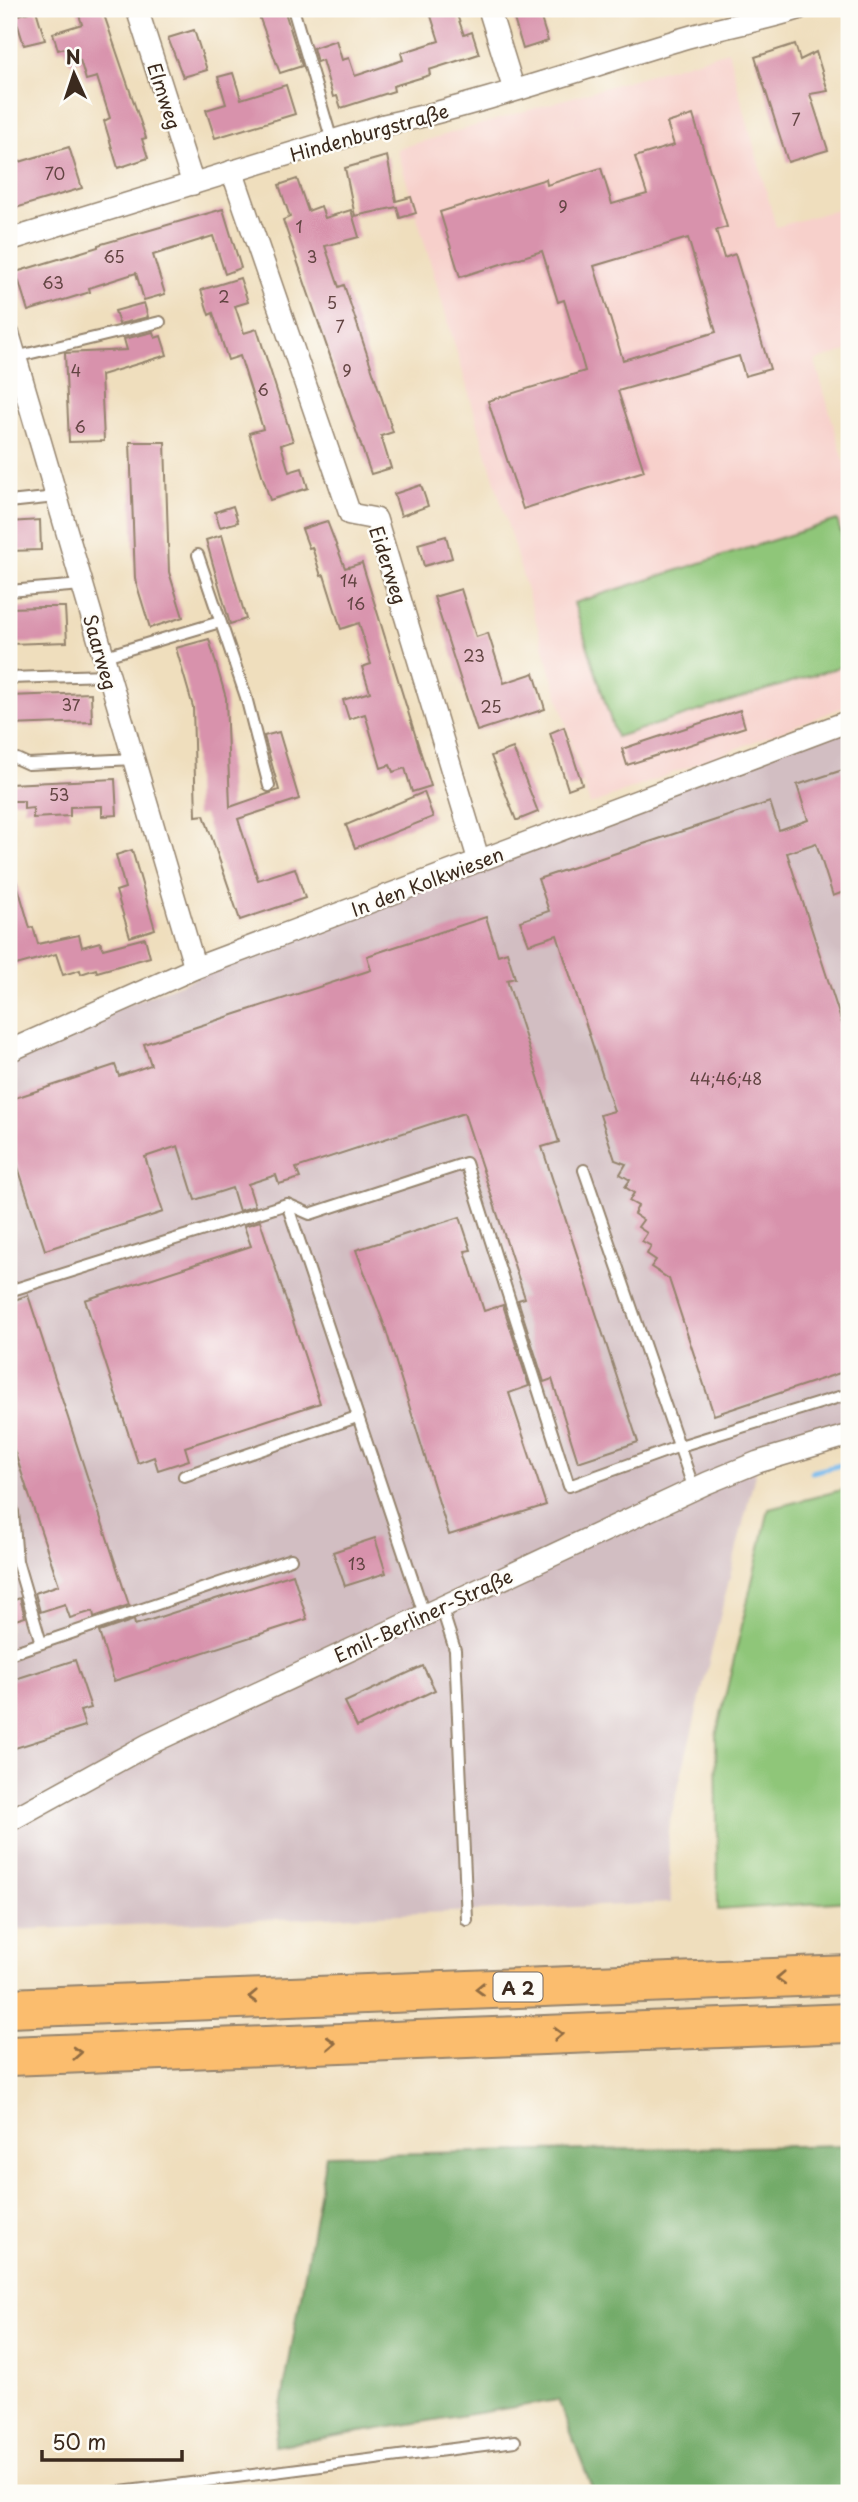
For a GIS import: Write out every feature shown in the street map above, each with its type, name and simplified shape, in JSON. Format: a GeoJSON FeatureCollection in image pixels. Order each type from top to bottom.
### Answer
{"type":"FeatureCollection","features":[{"type":"Feature","properties":{"kind":"highway","name":"A 2"},"geometry":{"type":"LineString","coordinates":[[9,2008],[849,1975]]}},
{"type":"Feature","properties":{"kind":"highway"},"geometry":{"type":"LineString","coordinates":[[9,2056],[849,2022]]}},
{"type":"Feature","properties":{"kind":"street","name":"Elmweg"},"geometry":{"type":"LineString","coordinates":[[137,9],[193,184]]}},
{"type":"Feature","properties":{"kind":"street"},"geometry":{"type":"LineString","coordinates":[[489,9],[514,90]]}},
{"type":"Feature","properties":{"kind":"street","name":"Hindenburgstraße"},"geometry":{"type":"LineString","coordinates":[[9,240],[332,141],[514,90],[729,18],[798,9]]}},
{"type":"Feature","properties":{"kind":"street","name":"Eiderweg"},"geometry":{"type":"LineString","coordinates":[[232,172],[349,514],[376,519],[479,861]]}},
{"type":"Feature","properties":{"kind":"street","name":"Saarweg"},"geometry":{"type":"LineString","coordinates":[[9,335],[195,968]]}},
{"type":"Feature","properties":{"kind":"street","name":"In den Kolkwiesen"},"geometry":{"type":"LineString","coordinates":[[9,1051],[195,968],[849,721]]}},
{"type":"Feature","properties":{"kind":"street","name":"Emil-Berliner-Straße"},"geometry":{"type":"LineString","coordinates":[[9,1821],[149,1744],[694,1489],[758,1462],[849,1436]]}},
{"type":"Feature","properties":{"kind":"lane"},"geometry":{"type":"LineString","coordinates":[[293,12],[332,141]]}},
{"type":"Feature","properties":{"kind":"lane"},"geometry":{"type":"LineString","coordinates":[[15,357],[160,323]]}},
{"type":"Feature","properties":{"kind":"lane"},"geometry":{"type":"LineString","coordinates":[[9,502],[56,497]]}},
{"type":"Feature","properties":{"kind":"lane"},"geometry":{"type":"LineString","coordinates":[[198,555],[246,697],[269,786]]}},
{"type":"Feature","properties":{"kind":"lane"},"geometry":{"type":"LineString","coordinates":[[9,591],[82,585]]}},
{"type":"Feature","properties":{"kind":"lane"},"geometry":{"type":"LineString","coordinates":[[9,678],[105,666],[220,622]]}},
{"type":"Feature","properties":{"kind":"lane"},"geometry":{"type":"LineString","coordinates":[[17,759],[29,764],[135,759]]}},
{"type":"Feature","properties":{"kind":"lane"},"geometry":{"type":"LineString","coordinates":[[9,1291],[286,1204],[310,1214],[466,1163],[569,1486],[680,1446],[849,1394]]}},
{"type":"Feature","properties":{"kind":"lane"},"geometry":{"type":"LineString","coordinates":[[584,1170],[694,1489]]}},
{"type":"Feature","properties":{"kind":"lane"},"geometry":{"type":"LineString","coordinates":[[286,1204],[357,1417],[433,1610],[455,1650],[467,1920]]}},
{"type":"Feature","properties":{"kind":"lane"},"geometry":{"type":"LineString","coordinates":[[184,1475],[357,1417]]}},
{"type":"Feature","properties":{"kind":"lane"},"geometry":{"type":"LineString","coordinates":[[9,1498],[13,1512],[17,1561],[41,1643]]}},
{"type":"Feature","properties":{"kind":"lane"},"geometry":{"type":"LineString","coordinates":[[9,1654],[291,1559]]}},
{"type":"Feature","properties":{"kind":"lane"},"geometry":{"type":"LineString","coordinates":[[113,2493],[514,2441]]}},
{"type":"Feature","properties":{"kind":"shaded area"},"geometry":{"type":"Polygon","coordinates":[[[728,51],[776,227],[849,206],[849,350],[815,361],[849,478],[849,705],[590,805],[397,149],[728,51]]]}},
{"type":"Feature","properties":{"kind":"shaded area"},"geometry":{"type":"Polygon","coordinates":[[[849,721],[849,1439],[758,1462],[668,1829],[671,1903],[9,1930],[9,1051],[849,721]]]}},
{"type":"Feature","properties":{"kind":"green space"},"geometry":{"type":"Polygon","coordinates":[[[837,520],[849,559],[849,664],[616,737],[574,603],[837,520]]]}},
{"type":"Feature","properties":{"kind":"green space"},"geometry":{"type":"Polygon","coordinates":[[[849,1488],[849,1901],[718,1910],[716,1736],[769,1509],[849,1488]]]}},
{"type":"Feature","properties":{"kind":"green space"},"geometry":{"type":"Polygon","coordinates":[[[849,2145],[849,2493],[594,2493],[558,2400],[274,2446],[326,2155],[849,2145]]]}},
{"type":"Feature","properties":{"kind":"building"},"geometry":{"type":"Polygon","coordinates":[[[77,9],[102,9],[146,138],[142,139],[148,158],[118,168],[104,121],[110,118],[97,77],[86,80],[80,60],[70,63],[65,48],[58,50],[53,33],[82,24],[77,9]]]}},
{"type":"Feature","properties":{"kind":"building"},"geometry":{"type":"Polygon","coordinates":[[[284,9],[302,66],[280,73],[259,16],[284,9]]]}},
{"type":"Feature","properties":{"kind":"building"},"geometry":{"type":"Polygon","coordinates":[[[455,9],[464,35],[472,32],[479,54],[429,70],[430,75],[393,86],[394,91],[341,108],[337,96],[333,97],[322,60],[317,62],[313,48],[336,40],[342,60],[349,58],[355,76],[403,60],[401,53],[439,41],[431,16],[455,9]]]}},
{"type":"Feature","properties":{"kind":"building"},"geometry":{"type":"Polygon","coordinates":[[[511,9],[538,9],[548,41],[523,49],[511,9]]]}},
{"type":"Feature","properties":{"kind":"building"},"geometry":{"type":"Polygon","coordinates":[[[36,10],[45,40],[24,45],[15,16],[36,10]]]}},
{"type":"Feature","properties":{"kind":"building"},"geometry":{"type":"Polygon","coordinates":[[[194,30],[207,70],[183,77],[168,38],[194,30]]]}},
{"type":"Feature","properties":{"kind":"building"},"geometry":{"type":"Polygon","coordinates":[[[795,44],[800,60],[816,52],[828,91],[810,94],[828,150],[788,162],[755,57],[795,44]]]}},
{"type":"Feature","properties":{"kind":"building"},"geometry":{"type":"Polygon","coordinates":[[[233,73],[241,99],[286,85],[295,114],[215,138],[206,110],[226,104],[218,77],[233,73]]]}},
{"type":"Feature","properties":{"kind":"building"},"geometry":{"type":"Polygon","coordinates":[[[693,115],[727,227],[716,230],[724,258],[735,254],[770,369],[745,376],[739,356],[618,391],[644,471],[523,509],[488,401],[585,371],[564,300],[558,302],[542,251],[460,277],[440,212],[546,179],[547,185],[601,168],[612,204],[647,194],[635,157],[674,145],[667,123],[693,115]],[[688,238],[594,266],[623,360],[716,332],[688,238]]]}},
{"type":"Feature","properties":{"kind":"building"},"geometry":{"type":"Polygon","coordinates":[[[69,147],[82,188],[9,210],[9,172],[15,170],[13,164],[69,147]]]}},
{"type":"Feature","properties":{"kind":"building"},"geometry":{"type":"Polygon","coordinates":[[[387,156],[396,201],[411,197],[416,213],[400,218],[397,207],[355,216],[345,168],[387,156]]]}},
{"type":"Feature","properties":{"kind":"building"},"geometry":{"type":"Polygon","coordinates":[[[297,179],[308,211],[321,206],[325,218],[351,210],[359,237],[325,246],[339,287],[344,285],[393,432],[381,436],[391,468],[371,474],[283,220],[290,217],[279,185],[297,179]]]}},
{"type":"Feature","properties":{"kind":"building"},"geometry":{"type":"Polygon","coordinates":[[[223,209],[241,268],[225,274],[213,236],[153,255],[165,294],[144,300],[136,273],[89,288],[90,292],[28,311],[16,272],[223,209]]]}},
{"type":"Feature","properties":{"kind":"building"},"geometry":{"type":"Polygon","coordinates":[[[240,278],[248,302],[235,306],[244,333],[257,329],[293,441],[281,445],[289,472],[302,468],[308,488],[270,500],[249,433],[263,429],[240,356],[228,360],[213,313],[209,315],[201,290],[240,278]]]}},
{"type":"Feature","properties":{"kind":"building"},"geometry":{"type":"Polygon","coordinates":[[[144,303],[148,317],[119,324],[115,311],[144,303]]]}},
{"type":"Feature","properties":{"kind":"building"},"geometry":{"type":"Polygon","coordinates":[[[153,332],[155,338],[161,336],[167,355],[101,375],[104,441],[69,442],[65,353],[127,350],[124,339],[153,332]]]}},
{"type":"Feature","properties":{"kind":"building"},"geometry":{"type":"Polygon","coordinates":[[[130,442],[165,442],[169,572],[183,617],[150,628],[135,579],[130,442]]]}},
{"type":"Feature","properties":{"kind":"building"},"geometry":{"type":"Polygon","coordinates":[[[421,485],[428,506],[401,516],[394,494],[421,485]]]}},
{"type":"Feature","properties":{"kind":"building"},"geometry":{"type":"Polygon","coordinates":[[[233,506],[238,522],[220,527],[215,512],[233,506]]]}},
{"type":"Feature","properties":{"kind":"building"},"geometry":{"type":"Polygon","coordinates":[[[40,520],[41,550],[9,551],[9,522],[40,520]]]}},
{"type":"Feature","properties":{"kind":"building"},"geometry":{"type":"Polygon","coordinates":[[[327,521],[345,568],[362,563],[431,786],[412,792],[405,768],[393,772],[390,765],[381,768],[365,714],[349,719],[343,700],[370,692],[362,667],[371,664],[359,623],[341,629],[324,575],[321,576],[312,547],[309,548],[302,529],[327,521]]]}},
{"type":"Feature","properties":{"kind":"building"},"geometry":{"type":"Polygon","coordinates":[[[222,535],[246,619],[230,624],[206,540],[222,535]]]}},
{"type":"Feature","properties":{"kind":"building"},"geometry":{"type":"Polygon","coordinates":[[[446,536],[452,558],[424,566],[418,544],[446,536]]]}},
{"type":"Feature","properties":{"kind":"building"},"geometry":{"type":"Polygon","coordinates":[[[461,589],[476,637],[488,633],[504,683],[534,673],[545,709],[477,731],[434,597],[461,589]]]}},
{"type":"Feature","properties":{"kind":"building"},"geometry":{"type":"Polygon","coordinates":[[[65,607],[67,642],[9,644],[9,608],[65,607]]]}},
{"type":"Feature","properties":{"kind":"building"},"geometry":{"type":"Polygon","coordinates":[[[209,639],[226,698],[230,807],[279,790],[264,736],[279,732],[299,799],[238,819],[258,880],[295,868],[305,898],[240,920],[204,815],[196,816],[193,707],[176,648],[209,639]]]}},
{"type":"Feature","properties":{"kind":"building"},"geometry":{"type":"Polygon","coordinates":[[[91,693],[92,722],[9,725],[9,696],[91,693]]]}},
{"type":"Feature","properties":{"kind":"building"},"geometry":{"type":"Polygon","coordinates":[[[740,710],[745,727],[627,765],[622,749],[740,710]]]}},
{"type":"Feature","properties":{"kind":"building"},"geometry":{"type":"Polygon","coordinates":[[[564,727],[582,784],[568,789],[550,733],[564,727]]]}},
{"type":"Feature","properties":{"kind":"building"},"geometry":{"type":"Polygon","coordinates":[[[513,748],[538,812],[518,820],[491,756],[513,748]]]}},
{"type":"Feature","properties":{"kind":"building"},"geometry":{"type":"Polygon","coordinates":[[[849,768],[849,890],[833,896],[816,843],[787,853],[849,1045],[849,1370],[714,1415],[669,1279],[651,1267],[656,1260],[647,1254],[651,1246],[642,1241],[647,1233],[638,1227],[643,1220],[634,1214],[638,1206],[629,1201],[634,1193],[625,1187],[630,1180],[620,1174],[626,1164],[615,1160],[600,1115],[614,1111],[557,935],[529,944],[520,921],[549,911],[538,879],[770,802],[779,830],[808,820],[797,785],[849,768]]]}},
{"type":"Feature","properties":{"kind":"building"},"geometry":{"type":"Polygon","coordinates":[[[115,779],[117,815],[102,816],[102,806],[70,807],[70,816],[33,818],[33,808],[24,809],[24,801],[11,801],[9,793],[9,784],[115,779]]]}},
{"type":"Feature","properties":{"kind":"building"},"geometry":{"type":"Polygon","coordinates":[[[424,792],[433,817],[355,848],[346,825],[424,792]]]}},
{"type":"Feature","properties":{"kind":"building"},"geometry":{"type":"Polygon","coordinates":[[[132,850],[155,929],[130,937],[116,891],[125,888],[116,855],[132,850]]]}},
{"type":"Feature","properties":{"kind":"building"},"geometry":{"type":"Polygon","coordinates":[[[13,870],[30,928],[33,927],[38,944],[79,935],[82,947],[100,942],[103,949],[145,938],[150,957],[81,974],[80,970],[63,975],[56,954],[9,967],[9,871],[13,870]]]}},
{"type":"Feature","properties":{"kind":"building"},"geometry":{"type":"Polygon","coordinates":[[[486,917],[498,955],[507,952],[515,978],[507,980],[559,1142],[542,1147],[638,1442],[578,1462],[552,1379],[544,1382],[518,1300],[525,1298],[464,1113],[296,1168],[300,1178],[279,1184],[276,1175],[248,1184],[255,1206],[239,1211],[232,1188],[195,1200],[178,1146],[145,1157],[163,1212],[45,1250],[12,1149],[9,1150],[9,1100],[115,1065],[119,1076],[151,1065],[144,1044],[371,970],[367,956],[486,917]]]}},
{"type":"Feature","properties":{"kind":"building"},"geometry":{"type":"Polygon","coordinates":[[[460,1217],[471,1250],[465,1251],[484,1311],[503,1305],[529,1386],[509,1393],[546,1505],[449,1535],[385,1327],[356,1250],[460,1217]]]}},
{"type":"Feature","properties":{"kind":"building"},"geometry":{"type":"Polygon","coordinates":[[[260,1221],[320,1403],[185,1447],[189,1460],[158,1470],[154,1457],[138,1463],[85,1300],[251,1246],[244,1226],[260,1221]]]}},
{"type":"Feature","properties":{"kind":"building"},"geometry":{"type":"Polygon","coordinates":[[[28,1295],[129,1605],[94,1617],[93,1611],[70,1618],[65,1604],[40,1612],[35,1593],[59,1585],[9,1435],[9,1302],[28,1295]]]}},
{"type":"Feature","properties":{"kind":"building"},"geometry":{"type":"Polygon","coordinates":[[[375,1538],[386,1573],[345,1586],[333,1552],[375,1538]]]}},
{"type":"Feature","properties":{"kind":"building"},"geometry":{"type":"Polygon","coordinates":[[[293,1574],[307,1619],[114,1681],[99,1632],[134,1620],[135,1625],[293,1574]]]}},
{"type":"Feature","properties":{"kind":"building"},"geometry":{"type":"Polygon","coordinates":[[[20,1598],[25,1617],[9,1622],[9,1602],[20,1598]]]}},
{"type":"Feature","properties":{"kind":"building"},"geometry":{"type":"Polygon","coordinates":[[[75,1660],[91,1708],[80,1711],[85,1726],[9,1750],[9,1681],[75,1660]]]}},
{"type":"Feature","properties":{"kind":"building"},"geometry":{"type":"Polygon","coordinates":[[[423,1666],[435,1690],[357,1727],[345,1702],[423,1666]]]}},
{"type":"Feature","properties":{"kind":"waterway"},"geometry":{"type":"LineString","coordinates":[[812,1472],[849,1463]]}}]}
